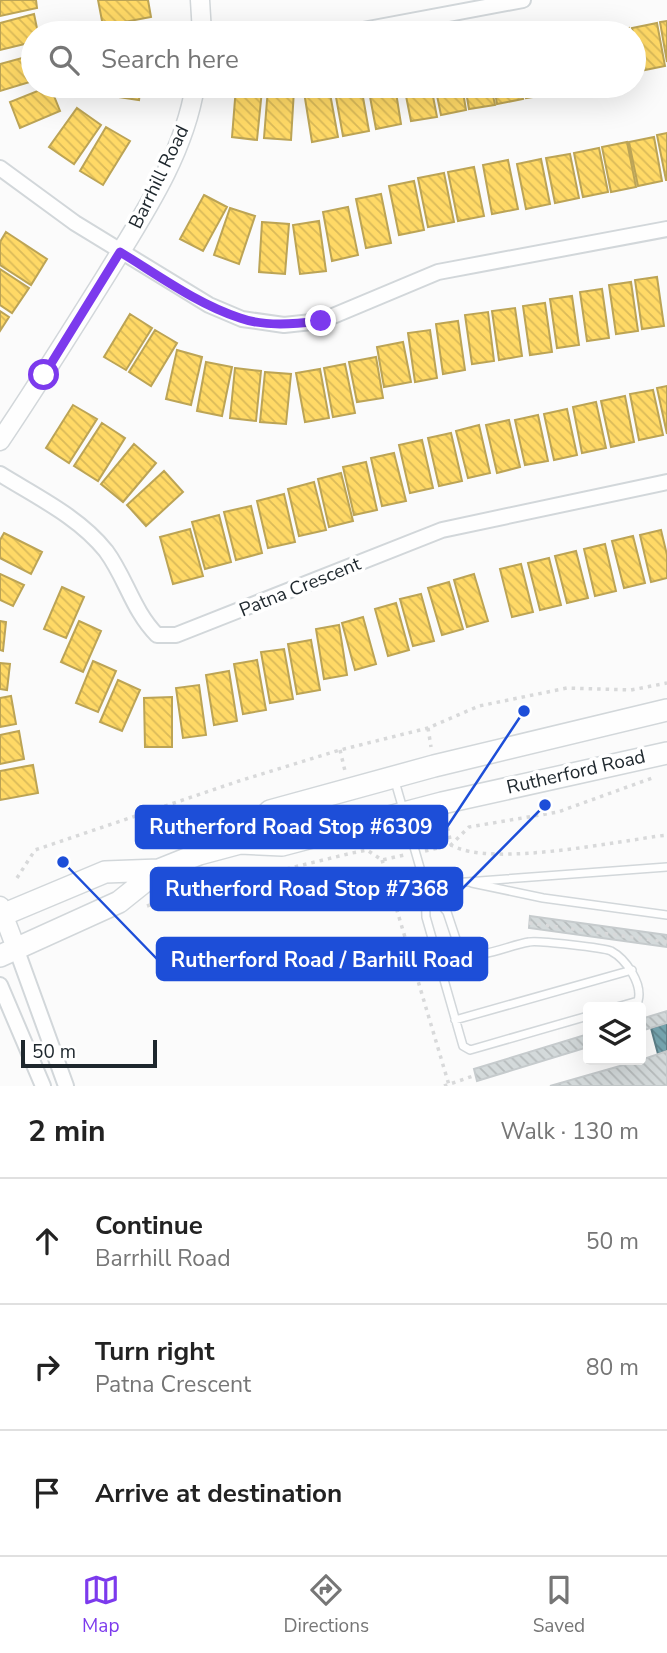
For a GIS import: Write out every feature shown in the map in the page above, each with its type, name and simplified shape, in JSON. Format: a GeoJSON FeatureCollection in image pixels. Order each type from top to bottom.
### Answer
{"type":"FeatureCollection","features":[{"type":"Feature","properties":{"kind":"main road","name":"Rutherford Road"},"geometry":{"type":"LineString","coordinates":[[240,843],[270,811],[393,777],[667,710]]}},
{"type":"Feature","properties":{"kind":"main road","name":"Rutherford Road"},"geometry":{"type":"LineString","coordinates":[[1,912],[105,872],[159,870],[240,843],[282,845],[404,813],[667,752]]}},
{"type":"Feature","properties":{"kind":"main road","name":"Rutherford Road"},"geometry":{"type":"LineString","coordinates":[[8,952],[119,902],[159,870]]}},
{"type":"Feature","properties":{"kind":"street"},"geometry":{"type":"LineString","coordinates":[[200,0],[201,21]]}},
{"type":"Feature","properties":{"kind":"street"},"geometry":{"type":"LineString","coordinates":[[411,21],[523,0]]}},
{"type":"Feature","properties":{"kind":"street","name":"Barrhill Road"},"geometry":{"type":"LineString","coordinates":[[0,441],[120,252],[184,135],[192,98]]}},
{"type":"Feature","properties":{"kind":"street"},"geometry":{"type":"LineString","coordinates":[[0,168],[30,192],[120,252],[209,305],[242,319],[284,324],[321,321],[438,272],[667,229]]}},
{"type":"Feature","properties":{"kind":"street","name":"Patna Crescent"},"geometry":{"type":"LineString","coordinates":[[0,474],[79,523],[106,552],[143,621],[157,635],[176,635],[443,530],[667,482]]}},
{"type":"Feature","properties":{"kind":"street"},"geometry":{"type":"LineString","coordinates":[[1,912],[8,952],[66,1086]]}},
{"type":"Feature","properties":{"kind":"street"},"geometry":{"type":"LineString","coordinates":[[0,985],[43,1086]]}},
{"type":"Feature","properties":{"kind":"lane"},"geometry":{"type":"LineString","coordinates":[[393,777],[425,884],[426,917],[463,1046],[470,1051],[583,1017]]}},
{"type":"Feature","properties":{"kind":"lane"},"geometry":{"type":"LineString","coordinates":[[425,884],[667,867]]}},
{"type":"Feature","properties":{"kind":"lane"},"geometry":{"type":"LineString","coordinates":[[457,881],[543,898],[667,915]]}},
{"type":"Feature","properties":{"kind":"lane"},"geometry":{"type":"LineString","coordinates":[[425,884],[447,912],[460,951],[475,956],[532,941],[611,951],[632,970],[640,995],[638,1001],[634,1002]]}},
{"type":"Feature","properties":{"kind":"lane"},"geometry":{"type":"LineString","coordinates":[[456,1020],[632,970]]}},
{"type":"Feature","properties":{"kind":"path"},"geometry":{"type":"LineString","coordinates":[[18,878],[35,850],[340,750],[428,728],[479,706],[567,688],[631,690],[667,683]]}},
{"type":"Feature","properties":{"kind":"path"},"geometry":{"type":"LineString","coordinates":[[659,776],[558,812],[469,827],[451,845],[460,850],[496,855],[667,835]]}},
{"type":"Feature","properties":{"kind":"path"},"geometry":{"type":"LineString","coordinates":[[138,910],[175,896],[367,850],[382,860],[447,1085],[475,1075]]}},
{"type":"Feature","properties":{"kind":"path"},"geometry":{"type":"LineString","coordinates":[[382,860],[393,858]]}},
{"type":"Feature","properties":{"kind":"path"},"geometry":{"type":"LineString","coordinates":[[529,923],[667,942]]}},
{"type":"Feature","properties":{"kind":"building: Homes"},"geometry":{"type":"Polygon","coordinates":[[[0,0],[36,0],[37,8],[0,16],[0,0]]]}},
{"type":"Feature","properties":{"kind":"building: Homes"},"geometry":{"type":"Polygon","coordinates":[[[98,0],[148,0],[151,17],[130,21],[102,21],[98,0]]]}},
{"type":"Feature","properties":{"kind":"building: Homes"},"geometry":{"type":"Polygon","coordinates":[[[34,14],[35,21],[21,21],[21,45],[0,50],[0,23],[34,14]]]}},
{"type":"Feature","properties":{"kind":"building: Homes"},"geometry":{"type":"Polygon","coordinates":[[[667,21],[667,62],[660,22],[667,21]]]}},
{"type":"Feature","properties":{"kind":"building: Homes"},"geometry":{"type":"Polygon","coordinates":[[[657,23],[665,66],[646,70],[646,25],[657,23]]]}},
{"type":"Feature","properties":{"kind":"building: Homes"},"geometry":{"type":"Polygon","coordinates":[[[21,58],[21,85],[0,91],[0,64],[21,58]]]}},
{"type":"Feature","properties":{"kind":"building: Homes"},"geometry":{"type":"Polygon","coordinates":[[[21,98],[55,98],[60,111],[20,128],[10,102],[21,98]]]}},
{"type":"Feature","properties":{"kind":"building: Homes"},"geometry":{"type":"Polygon","coordinates":[[[235,98],[261,98],[257,140],[232,137],[235,98]]]}},
{"type":"Feature","properties":{"kind":"building: Homes"},"geometry":{"type":"Polygon","coordinates":[[[267,98],[294,98],[291,140],[264,138],[267,98]]]}},
{"type":"Feature","properties":{"kind":"building: Homes"},"geometry":{"type":"Polygon","coordinates":[[[305,98],[331,98],[338,137],[312,142],[305,98]]]}},
{"type":"Feature","properties":{"kind":"building: Homes"},"geometry":{"type":"Polygon","coordinates":[[[336,98],[363,98],[369,131],[343,136],[336,98]]]}},
{"type":"Feature","properties":{"kind":"building: Homes"},"geometry":{"type":"Polygon","coordinates":[[[370,98],[397,98],[401,124],[376,129],[370,98]]]}},
{"type":"Feature","properties":{"kind":"building: Homes"},"geometry":{"type":"Polygon","coordinates":[[[406,98],[433,98],[437,117],[411,121],[406,98]]]}},
{"type":"Feature","properties":{"kind":"building: Homes"},"geometry":{"type":"Polygon","coordinates":[[[437,98],[464,98],[466,110],[441,115],[437,98]]]}},
{"type":"Feature","properties":{"kind":"building: Homes"},"geometry":{"type":"Polygon","coordinates":[[[467,98],[494,98],[495,105],[469,109],[467,98]]]}},
{"type":"Feature","properties":{"kind":"building: Homes"},"geometry":{"type":"Polygon","coordinates":[[[496,98],[523,98],[523,99],[497,104],[496,98]]]}},
{"type":"Feature","properties":{"kind":"building: Homes"},"geometry":{"type":"Polygon","coordinates":[[[77,108],[101,125],[74,164],[49,147],[77,108]]]}},
{"type":"Feature","properties":{"kind":"building: Homes"},"geometry":{"type":"Polygon","coordinates":[[[106,127],[130,141],[103,185],[80,171],[106,127]]]}},
{"type":"Feature","properties":{"kind":"building: Homes"},"geometry":{"type":"Polygon","coordinates":[[[667,133],[667,180],[666,180],[657,135],[667,133]]]}},
{"type":"Feature","properties":{"kind":"building: Homes"},"geometry":{"type":"Polygon","coordinates":[[[654,137],[662,181],[638,186],[629,142],[654,137]]]}},
{"type":"Feature","properties":{"kind":"building: Homes"},"geometry":{"type":"Polygon","coordinates":[[[627,142],[636,187],[611,192],[602,147],[627,142]]]}},
{"type":"Feature","properties":{"kind":"building: Homes"},"geometry":{"type":"Polygon","coordinates":[[[599,148],[608,192],[583,197],[574,153],[599,148]]]}},
{"type":"Feature","properties":{"kind":"building: Homes"},"geometry":{"type":"Polygon","coordinates":[[[570,154],[579,198],[555,203],[546,158],[570,154]]]}},
{"type":"Feature","properties":{"kind":"building: Homes"},"geometry":{"type":"Polygon","coordinates":[[[541,159],[550,204],[526,209],[517,164],[541,159]]]}},
{"type":"Feature","properties":{"kind":"building: Homes"},"geometry":{"type":"Polygon","coordinates":[[[508,160],[518,209],[492,214],[483,165],[508,160]]]}},
{"type":"Feature","properties":{"kind":"building: Homes"},"geometry":{"type":"Polygon","coordinates":[[[474,167],[484,216],[458,221],[448,172],[474,167]]]}},
{"type":"Feature","properties":{"kind":"building: Homes"},"geometry":{"type":"Polygon","coordinates":[[[444,173],[454,222],[428,227],[418,178],[444,173]]]}},
{"type":"Feature","properties":{"kind":"building: Homes"},"geometry":{"type":"Polygon","coordinates":[[[414,181],[424,230],[399,235],[389,186],[414,181]]]}},
{"type":"Feature","properties":{"kind":"building: Homes"},"geometry":{"type":"Polygon","coordinates":[[[381,194],[391,243],[366,248],[356,199],[381,194]]]}},
{"type":"Feature","properties":{"kind":"building: Homes"},"geometry":{"type":"Polygon","coordinates":[[[204,195],[227,207],[203,251],[180,239],[204,195]]]}},
{"type":"Feature","properties":{"kind":"building: Homes"},"geometry":{"type":"Polygon","coordinates":[[[348,207],[358,255],[332,261],[323,212],[348,207]]]}},
{"type":"Feature","properties":{"kind":"building: Homes"},"geometry":{"type":"Polygon","coordinates":[[[230,208],[255,216],[239,264],[214,255],[230,208]]]}},
{"type":"Feature","properties":{"kind":"building: Homes"},"geometry":{"type":"Polygon","coordinates":[[[319,221],[326,271],[300,274],[293,225],[319,221]]]}},
{"type":"Feature","properties":{"kind":"building: Homes"},"geometry":{"type":"Polygon","coordinates":[[[262,222],[289,224],[285,274],[259,272],[262,222]]]}},
{"type":"Feature","properties":{"kind":"building: Homes"},"geometry":{"type":"Polygon","coordinates":[[[6,232],[47,259],[31,285],[0,265],[0,242],[6,232]]]}},
{"type":"Feature","properties":{"kind":"building: Homes"},"geometry":{"type":"Polygon","coordinates":[[[0,269],[29,288],[12,313],[0,305],[0,269]]]}},
{"type":"Feature","properties":{"kind":"building: Homes"},"geometry":{"type":"Polygon","coordinates":[[[657,277],[664,326],[642,329],[635,280],[657,277]]]}},
{"type":"Feature","properties":{"kind":"building: Homes"},"geometry":{"type":"Polygon","coordinates":[[[631,282],[638,331],[616,334],[609,285],[631,282]]]}},
{"type":"Feature","properties":{"kind":"building: Homes"},"geometry":{"type":"Polygon","coordinates":[[[602,289],[609,338],[587,341],[580,292],[602,289]]]}},
{"type":"Feature","properties":{"kind":"building: Homes"},"geometry":{"type":"Polygon","coordinates":[[[572,296],[579,345],[557,348],[550,299],[572,296]]]}},
{"type":"Feature","properties":{"kind":"building: Homes"},"geometry":{"type":"Polygon","coordinates":[[[545,303],[552,352],[530,355],[523,306],[545,303]]]}},
{"type":"Feature","properties":{"kind":"building: Homes"},"geometry":{"type":"Polygon","coordinates":[[[515,308],[522,356],[499,360],[492,311],[515,308]]]}},
{"type":"Feature","properties":{"kind":"building: Homes"},"geometry":{"type":"Polygon","coordinates":[[[0,311],[9,317],[0,331],[0,311]]]}},
{"type":"Feature","properties":{"kind":"building: Homes"},"geometry":{"type":"Polygon","coordinates":[[[488,312],[494,361],[472,364],[465,315],[488,312]]]}},
{"type":"Feature","properties":{"kind":"building: Homes"},"geometry":{"type":"Polygon","coordinates":[[[130,314],[152,328],[126,370],[104,357],[130,314]]]}},
{"type":"Feature","properties":{"kind":"building: Homes"},"geometry":{"type":"Polygon","coordinates":[[[458,321],[465,370],[443,374],[436,324],[458,321]]]}},
{"type":"Feature","properties":{"kind":"building: Homes"},"geometry":{"type":"Polygon","coordinates":[[[155,330],[177,343],[151,386],[129,372],[155,330]]]}},
{"type":"Feature","properties":{"kind":"building: Homes"},"geometry":{"type":"Polygon","coordinates":[[[430,330],[437,378],[415,382],[408,333],[430,330]]]}},
{"type":"Feature","properties":{"kind":"building: Homes"},"geometry":{"type":"Polygon","coordinates":[[[403,342],[411,382],[384,387],[377,347],[403,342]]]}},
{"type":"Feature","properties":{"kind":"building: Homes"},"geometry":{"type":"Polygon","coordinates":[[[177,350],[202,357],[191,405],[166,399],[177,350]]]}},
{"type":"Feature","properties":{"kind":"building: Homes"},"geometry":{"type":"Polygon","coordinates":[[[376,357],[383,398],[357,402],[349,362],[376,357]]]}},
{"type":"Feature","properties":{"kind":"building: Homes"},"geometry":{"type":"Polygon","coordinates":[[[206,362],[232,367],[222,416],[197,411],[206,362]]]}},
{"type":"Feature","properties":{"kind":"building: Homes"},"geometry":{"type":"Polygon","coordinates":[[[345,364],[355,413],[333,417],[324,368],[345,364]]]}},
{"type":"Feature","properties":{"kind":"building: Homes"},"geometry":{"type":"Polygon","coordinates":[[[235,368],[261,371],[256,421],[230,418],[235,368]]]}},
{"type":"Feature","properties":{"kind":"building: Homes"},"geometry":{"type":"Polygon","coordinates":[[[320,369],[329,418],[305,422],[296,373],[320,369]]]}},
{"type":"Feature","properties":{"kind":"building: Homes"},"geometry":{"type":"Polygon","coordinates":[[[265,372],[291,374],[286,424],[260,422],[265,372]]]}},
{"type":"Feature","properties":{"kind":"building: Homes"},"geometry":{"type":"Polygon","coordinates":[[[667,386],[667,434],[657,388],[667,386]]]}},
{"type":"Feature","properties":{"kind":"building: Homes"},"geometry":{"type":"Polygon","coordinates":[[[653,390],[663,435],[639,440],[630,394],[653,390]]]}},
{"type":"Feature","properties":{"kind":"building: Homes"},"geometry":{"type":"Polygon","coordinates":[[[625,396],[634,442],[611,447],[601,401],[625,396]]]}},
{"type":"Feature","properties":{"kind":"building: Homes"},"geometry":{"type":"Polygon","coordinates":[[[596,402],[606,448],[582,453],[573,407],[596,402]]]}},
{"type":"Feature","properties":{"kind":"building: Homes"},"geometry":{"type":"Polygon","coordinates":[[[73,405],[97,419],[69,463],[46,448],[73,405]]]}},
{"type":"Feature","properties":{"kind":"building: Homes"},"geometry":{"type":"Polygon","coordinates":[[[567,409],[577,455],[554,460],[544,414],[567,409]]]}},
{"type":"Feature","properties":{"kind":"building: Homes"},"geometry":{"type":"Polygon","coordinates":[[[538,415],[548,461],[525,465],[515,420],[538,415]]]}},
{"type":"Feature","properties":{"kind":"building: Homes"},"geometry":{"type":"Polygon","coordinates":[[[509,420],[520,467],[497,473],[486,425],[509,420]]]}},
{"type":"Feature","properties":{"kind":"building: Homes"},"geometry":{"type":"Polygon","coordinates":[[[102,423],[125,438],[98,481],[74,466],[102,423]]]}},
{"type":"Feature","properties":{"kind":"building: Homes"},"geometry":{"type":"Polygon","coordinates":[[[479,425],[490,473],[468,478],[456,431],[479,425]]]}},
{"type":"Feature","properties":{"kind":"building: Homes"},"geometry":{"type":"Polygon","coordinates":[[[451,433],[462,481],[439,486],[428,438],[451,433]]]}},
{"type":"Feature","properties":{"kind":"building: Homes"},"geometry":{"type":"Polygon","coordinates":[[[422,440],[433,488],[410,493],[399,445],[422,440]]]}},
{"type":"Feature","properties":{"kind":"building: Homes"},"geometry":{"type":"Polygon","coordinates":[[[134,444],[156,463],[123,502],[101,484],[134,444]]]}},
{"type":"Feature","properties":{"kind":"building: Homes"},"geometry":{"type":"Polygon","coordinates":[[[394,453],[406,501],[382,506],[371,458],[394,453]]]}},
{"type":"Feature","properties":{"kind":"building: Homes"},"geometry":{"type":"Polygon","coordinates":[[[366,462],[377,510],[354,515],[343,467],[366,462]]]}},
{"type":"Feature","properties":{"kind":"building: Homes"},"geometry":{"type":"Polygon","coordinates":[[[164,471],[183,492],[146,526],[127,505],[164,471]]]}},
{"type":"Feature","properties":{"kind":"building: Homes"},"geometry":{"type":"Polygon","coordinates":[[[341,473],[353,521],[329,527],[318,479],[341,473]]]}},
{"type":"Feature","properties":{"kind":"building: Homes"},"geometry":{"type":"Polygon","coordinates":[[[314,482],[326,530],[299,536],[288,489],[314,482]]]}},
{"type":"Feature","properties":{"kind":"building: Homes"},"geometry":{"type":"Polygon","coordinates":[[[284,494],[295,542],[268,548],[257,501],[284,494]]]}},
{"type":"Feature","properties":{"kind":"building: Homes"},"geometry":{"type":"Polygon","coordinates":[[[251,506],[262,553],[236,560],[224,512],[251,506]]]}},
{"type":"Feature","properties":{"kind":"building: Homes"},"geometry":{"type":"Polygon","coordinates":[[[219,515],[231,562],[205,569],[192,522],[219,515]]]}},
{"type":"Feature","properties":{"kind":"building: Homes"},"geometry":{"type":"Polygon","coordinates":[[[190,529],[203,576],[173,584],[160,537],[190,529]]]}},
{"type":"Feature","properties":{"kind":"building: Homes"},"geometry":{"type":"Polygon","coordinates":[[[661,530],[667,555],[667,578],[651,582],[640,535],[661,530]]]}},
{"type":"Feature","properties":{"kind":"building: Homes"},"geometry":{"type":"Polygon","coordinates":[[[4,533],[42,552],[31,574],[0,558],[0,540],[4,533]]]}},
{"type":"Feature","properties":{"kind":"building: Homes"},"geometry":{"type":"Polygon","coordinates":[[[633,536],[645,583],[624,588],[612,541],[633,536]]]}},
{"type":"Feature","properties":{"kind":"building: Homes"},"geometry":{"type":"Polygon","coordinates":[[[605,544],[616,591],[595,596],[584,549],[605,544]]]}},
{"type":"Feature","properties":{"kind":"building: Homes"},"geometry":{"type":"Polygon","coordinates":[[[576,551],[588,598],[567,603],[555,556],[576,551]]]}},
{"type":"Feature","properties":{"kind":"building: Homes"},"geometry":{"type":"Polygon","coordinates":[[[549,558],[561,605],[540,610],[528,563],[549,558]]]}},
{"type":"Feature","properties":{"kind":"building: Homes"},"geometry":{"type":"Polygon","coordinates":[[[521,564],[533,612],[512,617],[500,569],[521,564]]]}},
{"type":"Feature","properties":{"kind":"building: Homes"},"geometry":{"type":"Polygon","coordinates":[[[0,574],[24,585],[13,606],[0,600],[0,574]]]}},
{"type":"Feature","properties":{"kind":"building: Homes"},"geometry":{"type":"Polygon","coordinates":[[[474,574],[488,621],[467,627],[454,580],[474,574]]]}},
{"type":"Feature","properties":{"kind":"building: Homes"},"geometry":{"type":"Polygon","coordinates":[[[449,582],[463,629],[442,635],[428,588],[449,582]]]}},
{"type":"Feature","properties":{"kind":"building: Homes"},"geometry":{"type":"Polygon","coordinates":[[[62,587],[84,597],[66,638],[44,629],[62,587]]]}},
{"type":"Feature","properties":{"kind":"building: Homes"},"geometry":{"type":"Polygon","coordinates":[[[421,594],[434,641],[413,646],[400,599],[421,594]]]}},
{"type":"Feature","properties":{"kind":"building: Homes"},"geometry":{"type":"Polygon","coordinates":[[[396,603],[409,650],[388,656],[375,609],[396,603]]]}},
{"type":"Feature","properties":{"kind":"building: Homes"},"geometry":{"type":"Polygon","coordinates":[[[363,617],[376,664],[355,670],[342,623],[363,617]]]}},
{"type":"Feature","properties":{"kind":"building: Homes"},"geometry":{"type":"Polygon","coordinates":[[[0,621],[6,622],[3,651],[0,650],[0,621]]]}},
{"type":"Feature","properties":{"kind":"building: Homes"},"geometry":{"type":"Polygon","coordinates":[[[79,621],[101,631],[83,672],[61,662],[79,621]]]}},
{"type":"Feature","properties":{"kind":"building: Homes"},"geometry":{"type":"Polygon","coordinates":[[[339,625],[347,675],[324,679],[316,629],[339,625]]]}},
{"type":"Feature","properties":{"kind":"building: Homes"},"geometry":{"type":"Polygon","coordinates":[[[311,640],[320,690],[297,694],[288,644],[311,640]]]}},
{"type":"Feature","properties":{"kind":"building: Homes"},"geometry":{"type":"Polygon","coordinates":[[[284,649],[293,699],[270,703],[261,652],[284,649]]]}},
{"type":"Feature","properties":{"kind":"building: Homes"},"geometry":{"type":"Polygon","coordinates":[[[257,660],[266,710],[243,714],[234,664],[257,660]]]}},
{"type":"Feature","properties":{"kind":"building: Homes"},"geometry":{"type":"Polygon","coordinates":[[[93,661],[116,671],[98,712],[76,703],[93,661]]]}},
{"type":"Feature","properties":{"kind":"building: Homes"},"geometry":{"type":"Polygon","coordinates":[[[0,663],[10,664],[7,690],[0,689],[0,663]]]}},
{"type":"Feature","properties":{"kind":"building: Homes"},"geometry":{"type":"Polygon","coordinates":[[[229,671],[237,721],[214,725],[206,675],[229,671]]]}},
{"type":"Feature","properties":{"kind":"building: Homes"},"geometry":{"type":"Polygon","coordinates":[[[118,680],[140,690],[122,731],[100,722],[118,680]]]}},
{"type":"Feature","properties":{"kind":"building: Homes"},"geometry":{"type":"Polygon","coordinates":[[[199,685],[206,735],[183,738],[176,688],[199,685]]]}},
{"type":"Feature","properties":{"kind":"building: Homes"},"geometry":{"type":"Polygon","coordinates":[[[11,696],[16,724],[0,727],[0,698],[11,696]]]}},
{"type":"Feature","properties":{"kind":"building: Homes"},"geometry":{"type":"Polygon","coordinates":[[[172,697],[172,747],[145,747],[144,698],[172,697]]]}},
{"type":"Feature","properties":{"kind":"building: Homes"},"geometry":{"type":"Polygon","coordinates":[[[19,731],[24,759],[0,764],[0,735],[19,731]]]}},
{"type":"Feature","properties":{"kind":"building: Homes"},"geometry":{"type":"Polygon","coordinates":[[[33,765],[38,793],[0,800],[0,771],[33,765]]]}},
{"type":"Feature","properties":{"kind":"building: Public"},"geometry":{"type":"Polygon","coordinates":[[[667,1023],[667,1051],[658,1054],[651,1028],[667,1023]]]}},
{"type":"Feature","properties":{"kind":"building: Other"},"geometry":{"type":"Polygon","coordinates":[[[530,916],[667,935],[667,947],[529,928],[530,916]]]}},
{"type":"Feature","properties":{"kind":"building: Other"},"geometry":{"type":"Polygon","coordinates":[[[667,1011],[667,1023],[646,1029],[646,1017],[667,1011]]]}},
{"type":"Feature","properties":{"kind":"building: Other"},"geometry":{"type":"Polygon","coordinates":[[[583,1036],[583,1049],[477,1081],[474,1069],[583,1036]]]}},
{"type":"Feature","properties":{"kind":"building: Other"},"geometry":{"type":"Polygon","coordinates":[[[667,1051],[667,1086],[550,1086],[624,1065],[646,1065],[646,1058],[667,1051]]]}},
{"type":"Feature","properties":{"kind":"place","name":"Rutherford Road Stop #6309"},"geometry":{"type":"Point","coordinates":[524,711]}},
{"type":"Feature","properties":{"kind":"place","name":"Rutherford Road Stop #7368"},"geometry":{"type":"Point","coordinates":[545,805]}},
{"type":"Feature","properties":{"kind":"place","name":"Rutherford Road / Barhill Road"},"geometry":{"type":"Point","coordinates":[63,862]}},
{"type":"Feature","properties":{"kind":"route"},"geometry":{"type":"LineString","coordinates":[[44,375],[120,252],[209,305],[242,319],[284,324],[321,321]]}}]}
